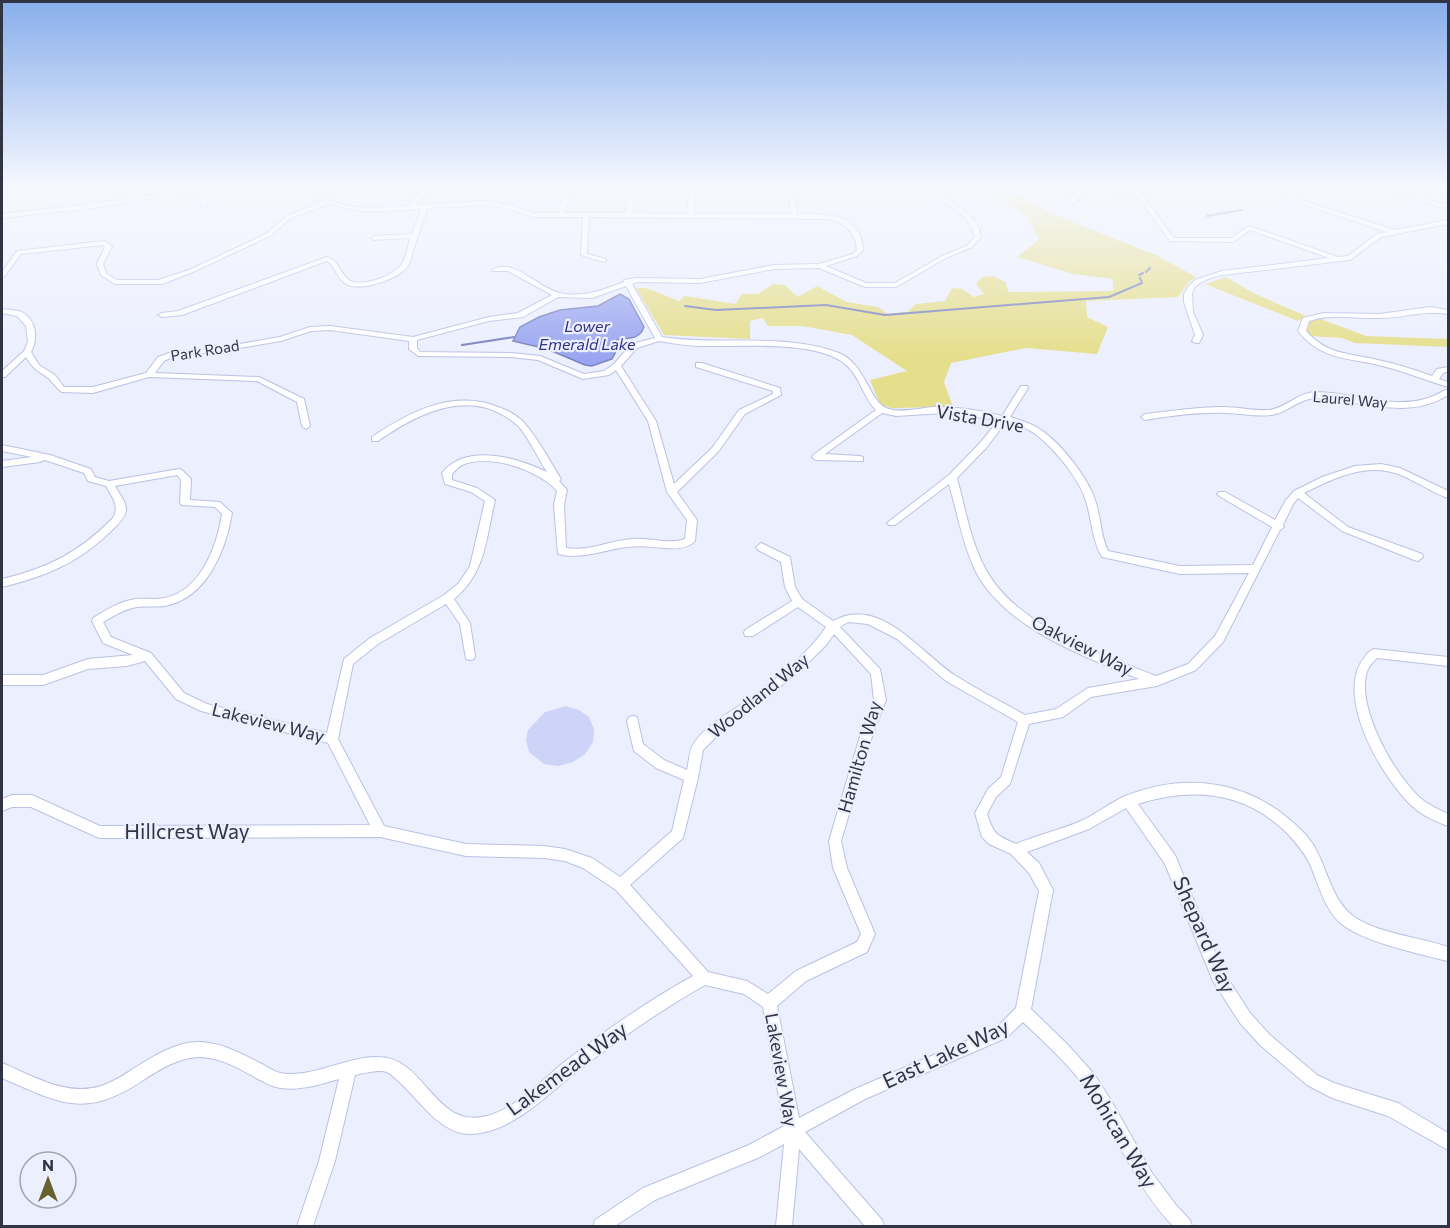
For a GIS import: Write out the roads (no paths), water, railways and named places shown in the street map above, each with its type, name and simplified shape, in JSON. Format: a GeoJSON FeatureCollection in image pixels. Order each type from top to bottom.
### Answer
{"type":"FeatureCollection","features":[{"type":"Feature","properties":{"kind":"street"},"geometry":{"type":"LineString","coordinates":[[2,276],[19,252],[92,244]]}},
{"type":"Feature","properties":{"kind":"street"},"geometry":{"type":"LineString","coordinates":[[106,244],[109,246],[100,264],[103,274],[115,282],[159,282],[191,271],[248,244]]}},
{"type":"Feature","properties":{"kind":"street"},"geometry":{"type":"LineString","coordinates":[[162,315],[179,313],[327,259],[333,261],[342,278],[348,283],[378,282],[404,266],[411,244]]}},
{"type":"Feature","properties":{"kind":"street"},"geometry":{"type":"LineString","coordinates":[[585,244],[584,255],[604,261]]}},
{"type":"Feature","properties":{"kind":"street"},"geometry":{"type":"LineString","coordinates":[[495,270],[509,269],[557,295],[592,296],[627,282],[700,281],[774,267],[820,266],[855,255],[860,250],[859,244]]}},
{"type":"Feature","properties":{"kind":"street"},"geometry":{"type":"LineString","coordinates":[[820,266],[865,285],[887,286],[906,281],[936,262],[972,244]]}},
{"type":"Feature","properties":{"kind":"street"},"geometry":{"type":"LineString","coordinates":[[1296,244],[1338,259]]}},
{"type":"Feature","properties":{"kind":"street"},"geometry":{"type":"LineString","coordinates":[[1196,341],[1199,335],[1185,303],[1186,294],[1192,285],[1204,278],[1222,273],[1356,256],[1367,244]]}},
{"type":"Feature","properties":{"kind":"street"},"geometry":{"type":"LineString","coordinates":[[627,282],[659,339]]}},
{"type":"Feature","properties":{"kind":"street"},"geometry":{"type":"LineString","coordinates":[[557,295],[520,315],[489,319],[413,339],[413,349],[418,354],[511,355],[540,358],[583,377],[606,373],[617,366],[634,346],[659,339],[802,347],[827,352],[852,363],[866,383],[872,401],[881,410],[816,457],[860,459]]}},
{"type":"Feature","properties":{"kind":"street"},"geometry":{"type":"LineString","coordinates":[[1449,312],[1422,308],[1382,316],[1326,315],[1313,317],[1303,325],[1302,331],[1324,352],[1387,364],[1449,385]]}},
{"type":"Feature","properties":{"kind":"street"},"geometry":{"type":"LineString","coordinates":[[2,311],[19,314],[30,325],[32,342],[27,352],[2,375]]}},
{"type":"Feature","properties":{"kind":"street","name":"Park Road"},"geometry":{"type":"LineString","coordinates":[[149,375],[162,359],[172,354],[216,350],[281,339],[310,329],[330,328],[413,339]]}},
{"type":"Feature","properties":{"kind":"street"},"geometry":{"type":"LineString","coordinates":[[27,352],[36,367],[52,377],[62,389],[93,390],[149,375]]}},
{"type":"Feature","properties":{"kind":"street"},"geometry":{"type":"LineString","coordinates":[[672,492],[715,450],[742,412],[777,394],[777,390],[766,385],[699,365]]}},
{"type":"Feature","properties":{"kind":"street"},"geometry":{"type":"LineString","coordinates":[[375,439],[398,422],[431,406],[465,402],[478,403],[514,418],[522,425],[556,479],[562,490],[559,505],[561,551],[573,555],[638,542],[680,547],[690,541],[692,520],[672,492],[652,421],[617,366]]}},
{"type":"Feature","properties":{"kind":"street"},"geometry":{"type":"LineString","coordinates":[[1434,380],[1440,371],[1449,369]]}},
{"type":"Feature","properties":{"kind":"street","name":"Park Road"},"geometry":{"type":"LineString","coordinates":[[149,375],[259,379],[301,401],[306,426]]}},
{"type":"Feature","properties":{"kind":"street"},"geometry":{"type":"LineString","coordinates":[[892,523],[952,477],[1006,420],[1024,388]]}},
{"type":"Feature","properties":{"kind":"street","name":"Laurel Way"},"geometry":{"type":"LineString","coordinates":[[1145,417],[1221,410],[1275,411],[1300,397],[1314,395],[1376,402],[1425,404],[1437,402],[1449,392]]}},
{"type":"Feature","properties":{"kind":"street","name":"Vista Drive"},"geometry":{"type":"LineString","coordinates":[[881,410],[903,413],[934,410],[1006,420],[1030,427],[1044,436],[1087,491],[1097,541],[1105,554],[1180,570],[1256,569]]}},
{"type":"Feature","properties":{"kind":"street"},"geometry":{"type":"LineString","coordinates":[[2,448],[50,458],[88,471],[91,479],[109,484],[121,504],[121,513],[94,542],[66,563],[30,577],[2,582]]}},
{"type":"Feature","properties":{"kind":"street"},"geometry":{"type":"LineString","coordinates":[[2,464],[50,458]]}},
{"type":"Feature","properties":{"kind":"street"},"geometry":{"type":"LineString","coordinates":[[332,739],[348,662],[374,641],[448,598],[463,586],[475,567],[490,500],[474,490],[448,482],[447,473],[458,464],[479,460],[531,465],[556,479]]}},
{"type":"Feature","properties":{"kind":"street"},"geometry":{"type":"LineString","coordinates":[[833,626],[847,618],[870,620],[901,636],[950,678],[1024,720],[1059,713],[1088,693],[1157,681],[1192,667],[1218,639],[1279,527],[1289,502],[1297,493],[1325,479],[1365,467],[1400,471],[1449,495]]}},
{"type":"Feature","properties":{"kind":"street","name":"Lakeview Way"},"geometry":{"type":"LineString","coordinates":[[109,484],[179,472],[186,478],[185,503],[217,504],[226,513],[225,528],[206,572],[191,590],[168,601],[131,604],[97,621],[107,640],[147,656],[180,696],[205,708],[332,739],[380,831]]}},
{"type":"Feature","properties":{"kind":"street","name":"Oakview Way"},"geometry":{"type":"LineString","coordinates":[[952,477],[980,569],[1001,598],[1030,621],[1070,643],[1157,681]]}},
{"type":"Feature","properties":{"kind":"street"},"geometry":{"type":"LineString","coordinates":[[1297,493],[1345,530],[1418,557]]}},
{"type":"Feature","properties":{"kind":"street"},"geometry":{"type":"LineString","coordinates":[[1222,494],[1279,527]]}},
{"type":"Feature","properties":{"kind":"street"},"geometry":{"type":"LineString","coordinates":[[749,633],[798,602],[790,586],[786,560],[761,547]]}},
{"type":"Feature","properties":{"kind":"street"},"geometry":{"type":"LineString","coordinates":[[448,598],[465,623],[470,656]]}},
{"type":"Feature","properties":{"kind":"street","name":"Hamilton Way"},"geometry":{"type":"LineString","coordinates":[[769,1003],[801,976],[862,947],[868,934],[840,868],[835,842],[867,733],[880,700],[876,672],[833,626],[798,602]]}},
{"type":"Feature","properties":{"kind":"street","name":"Woodland Way"},"geometry":{"type":"LineString","coordinates":[[621,885],[678,834],[698,747],[719,726],[758,699],[804,660],[823,641],[833,626]]}},
{"type":"Feature","properties":{"kind":"street"},"geometry":{"type":"LineString","coordinates":[[1449,661],[1374,653],[1365,660],[1360,673],[1365,717],[1382,758],[1395,780],[1417,803],[1449,820]]}},
{"type":"Feature","properties":{"kind":"street"},"geometry":{"type":"LineString","coordinates":[[2,680],[43,680],[88,664],[127,661],[147,656]]}},
{"type":"Feature","properties":{"kind":"street"},"geometry":{"type":"LineString","coordinates":[[633,720],[638,747],[660,764],[692,778]]}},
{"type":"Feature","properties":{"kind":"street","name":"East Lake Way"},"geometry":{"type":"LineString","coordinates":[[601,1227],[649,1194],[754,1151],[861,1094],[1001,1033],[1023,1012],[1046,890],[1034,868],[1017,850],[994,840],[987,833],[981,813],[992,793],[1006,780],[1024,720]]}},
{"type":"Feature","properties":{"kind":"street"},"geometry":{"type":"LineString","coordinates":[[1017,850],[1084,825],[1128,801],[1165,792],[1203,787],[1219,789],[1255,802],[1289,826],[1304,842],[1316,862],[1332,901],[1347,920],[1366,929],[1449,954]]}},
{"type":"Feature","properties":{"kind":"street","name":"Hillcrest Way"},"geometry":{"type":"LineString","coordinates":[[2,805],[12,801],[33,801],[99,832],[380,831]]}},
{"type":"Feature","properties":{"kind":"street","name":"Shepard Way"},"geometry":{"type":"LineString","coordinates":[[1128,801],[1170,860],[1218,976],[1245,1018],[1265,1040],[1312,1080],[1332,1090],[1392,1109],[1449,1142]]}},
{"type":"Feature","properties":{"kind":"street"},"geometry":{"type":"LineString","coordinates":[[380,831],[466,850],[565,855],[587,863],[621,885],[704,978]]}},
{"type":"Feature","properties":{"kind":"street","name":"Lakeview Way"},"geometry":{"type":"LineString","coordinates":[[704,978],[747,988],[769,1003],[793,1130],[784,1227]]}},
{"type":"Feature","properties":{"kind":"street","name":"Lakemead Way"},"geometry":{"type":"LineString","coordinates":[[2,1071],[53,1092],[80,1099],[97,1097],[124,1084],[153,1065],[179,1053],[194,1050],[211,1050],[236,1059],[279,1081],[300,1080],[368,1065],[390,1065],[411,1080],[442,1116],[454,1124],[465,1127],[488,1124],[511,1112],[615,1034],[675,993],[704,978]]}},
{"type":"Feature","properties":{"kind":"street","name":"Mohican Way"},"geometry":{"type":"LineString","coordinates":[[1023,1012],[1077,1064],[1096,1090],[1148,1184],[1168,1212],[1184,1227]]}},
{"type":"Feature","properties":{"kind":"street"},"geometry":{"type":"LineString","coordinates":[[305,1227],[327,1161],[349,1070]]}},
{"type":"Feature","properties":{"kind":"street"},"geometry":{"type":"LineString","coordinates":[[793,1130],[876,1227]]}},
{"type":"Feature","properties":{"kind":"water","name":"Lower Emerald Lake"},"geometry":{"type":"Polygon","coordinates":[[[620,294],[629,299],[644,327],[639,335],[616,340],[620,344],[612,359],[592,366],[585,365],[547,349],[513,341],[520,327],[539,317],[560,310],[598,306],[620,294]]]}},
{"type":"Feature","properties":{"kind":"waterway"},"geometry":{"type":"LineString","coordinates":[[1146,272],[1150,268]]}},
{"type":"Feature","properties":{"kind":"waterway"},"geometry":{"type":"LineString","coordinates":[[1139,275],[1143,273]]}},
{"type":"Feature","properties":{"kind":"waterway"},"geometry":{"type":"LineString","coordinates":[[685,306],[716,310],[826,305],[885,315],[1109,297],[1142,283],[1140,278]]}},
{"type":"Feature","properties":{"kind":"waterway"},"geometry":{"type":"LineString","coordinates":[[462,345],[514,337]]}}]}
